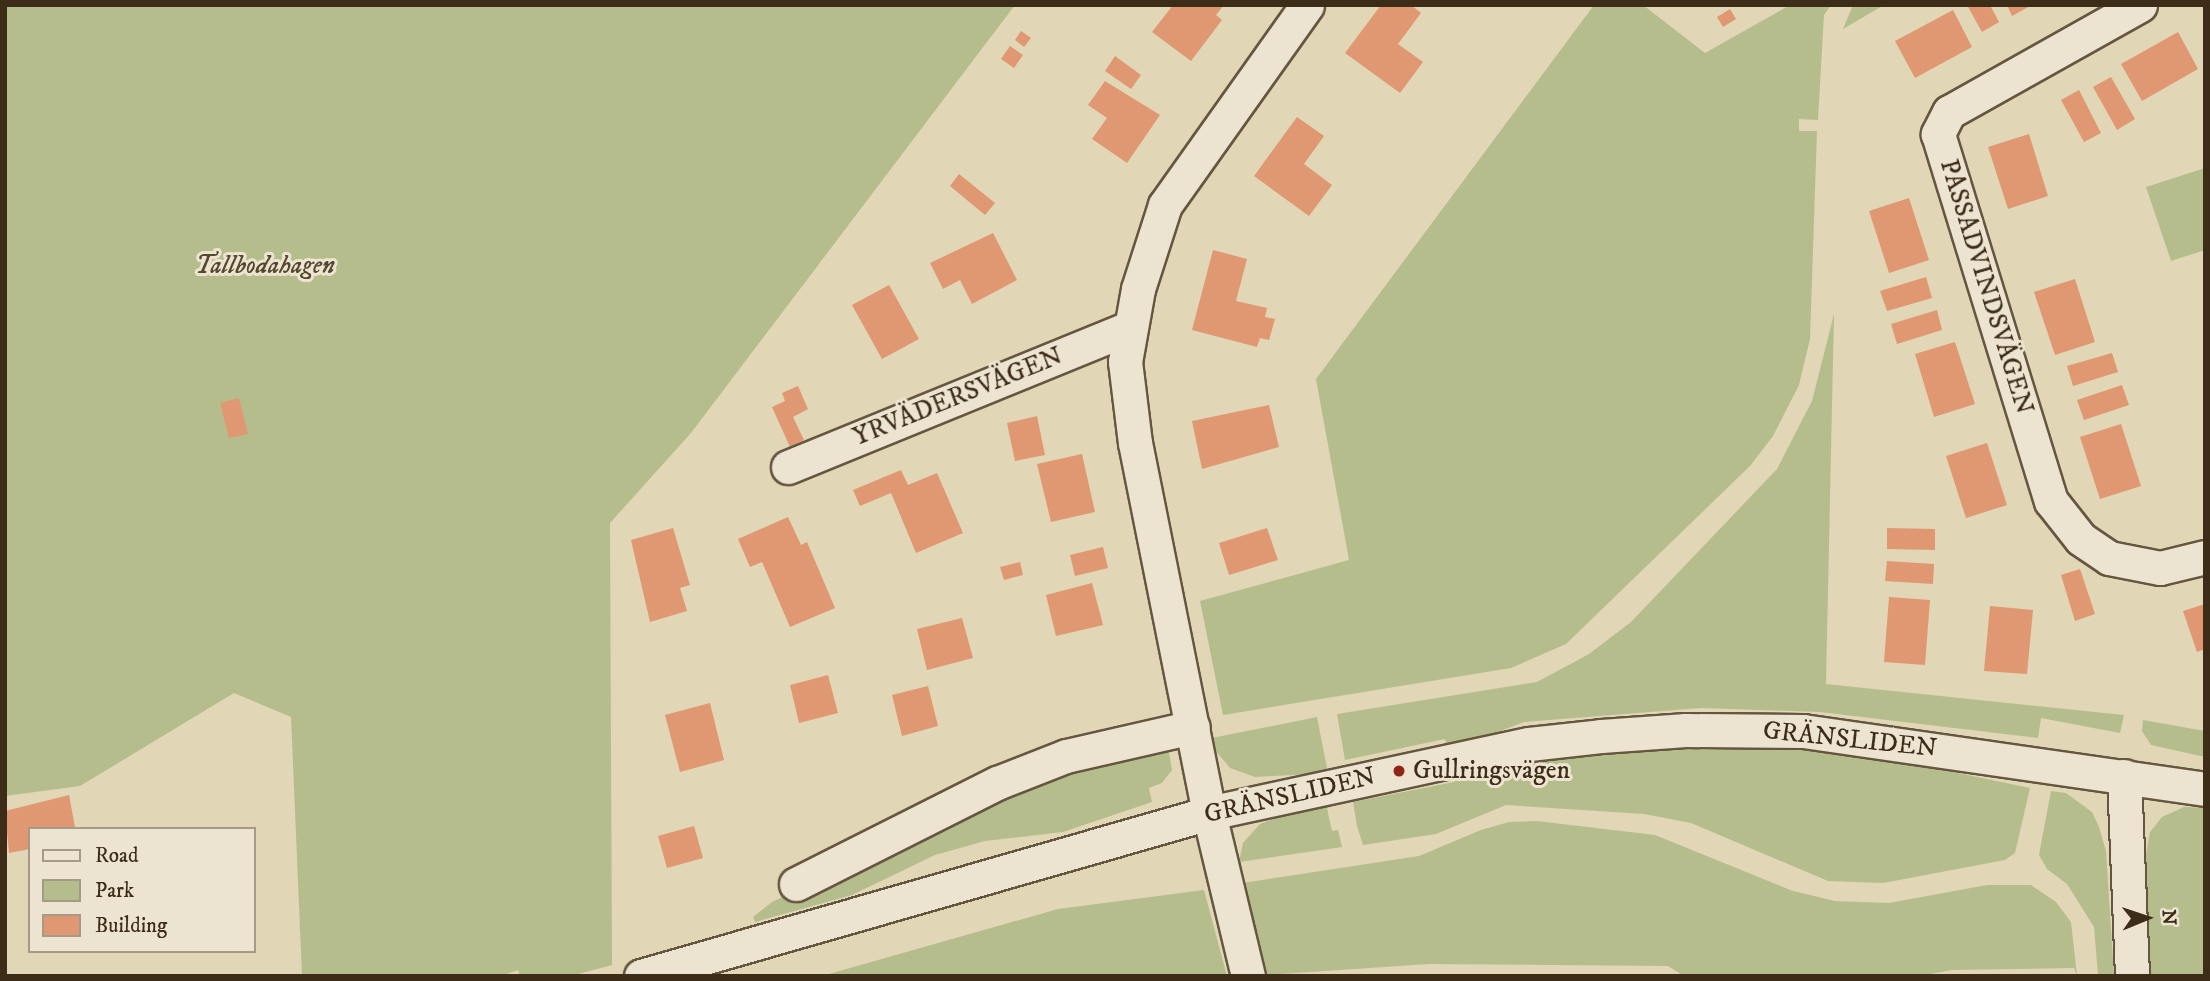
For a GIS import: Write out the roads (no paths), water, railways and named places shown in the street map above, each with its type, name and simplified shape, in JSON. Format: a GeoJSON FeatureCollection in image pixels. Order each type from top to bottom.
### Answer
{"type":"FeatureCollection","features":[{"type":"Feature","properties":{"kind":"street"},"geometry":{"type":"LineString","coordinates":[[1248,976],[1209,813],[1127,397],[1129,328],[1165,205],[1307,5]]}},
{"type":"Feature","properties":{"kind":"street","name":"PASSADVINDSVÄGEN"},"geometry":{"type":"LineString","coordinates":[[2140,5],[1948,112],[1938,134],[2051,501],[2081,539],[2117,561],[2160,568],[2205,557]]}},
{"type":"Feature","properties":{"kind":"street","name":"YRVÄDERSVÄGEN"},"geometry":{"type":"LineString","coordinates":[[788,467],[1129,328]]}},
{"type":"Feature","properties":{"kind":"street"},"geometry":{"type":"LineString","coordinates":[[796,884],[997,783],[1078,752],[1193,727]]}},
{"type":"Feature","properties":{"kind":"street","name":"GRÄNSLIDEN"},"geometry":{"type":"LineString","coordinates":[[641,976],[1209,813],[1529,744],[1686,730],[1803,731],[2205,789]]}},
{"type":"Feature","properties":{"kind":"street"},"geometry":{"type":"LineString","coordinates":[[2124,776],[2132,976]]}},
{"type":"Feature","properties":{"kind":"place","name":"Gullringsvägen"},"geometry":{"type":"Point","coordinates":[1399,771]}},
{"type":"Feature","properties":{"kind":"park label","name":"Tallbodahagen"},"geometry":{"type":"Point","coordinates":[265,266]}}]}
